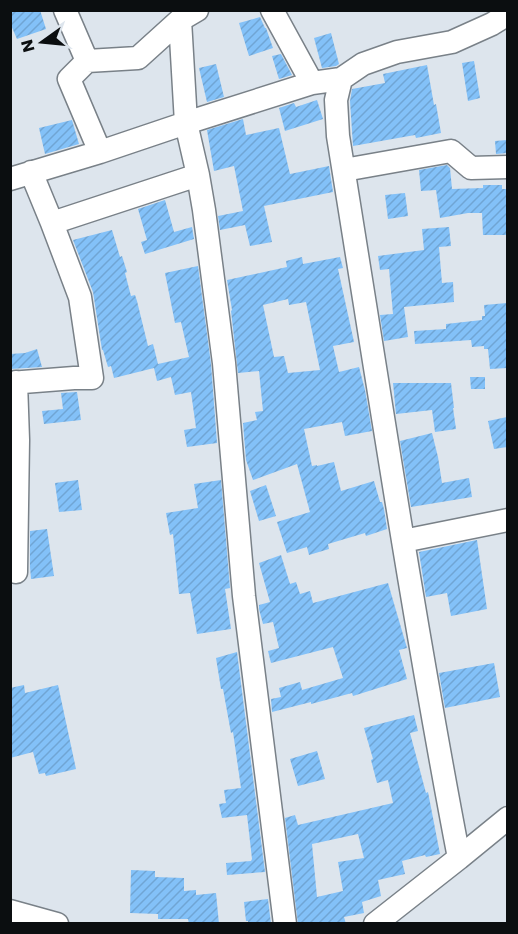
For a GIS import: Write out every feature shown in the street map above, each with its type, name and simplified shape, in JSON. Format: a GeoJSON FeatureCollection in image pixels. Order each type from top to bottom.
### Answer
{"type":"FeatureCollection","features":[{"type":"Feature","properties":{"kind":"street"},"geometry":{"type":"LineString","coordinates":[[64,10],[87,61]]}},
{"type":"Feature","properties":{"kind":"street"},"geometry":{"type":"LineString","coordinates":[[272,10],[312,83]]}},
{"type":"Feature","properties":{"kind":"street"},"geometry":{"type":"LineString","coordinates":[[16,572],[18,440],[13,383],[92,378],[80,297],[52,223],[21,175],[100,153],[312,83],[341,79],[363,64],[397,52],[452,42],[492,24],[507,14]]}},
{"type":"Feature","properties":{"kind":"street"},"geometry":{"type":"LineString","coordinates":[[100,153],[69,78],[87,61],[138,58],[188,15]]}},
{"type":"Feature","properties":{"kind":"street"},"geometry":{"type":"LineString","coordinates":[[188,15],[186,123],[204,210],[224,363],[244,596],[285,924]]}},
{"type":"Feature","properties":{"kind":"street"},"geometry":{"type":"LineString","coordinates":[[341,79],[336,100],[338,136],[435,734],[459,858]]}},
{"type":"Feature","properties":{"kind":"street"},"geometry":{"type":"LineString","coordinates":[[344,170],[451,151],[471,168],[507,167]]}},
{"type":"Feature","properties":{"kind":"street"},"geometry":{"type":"LineString","coordinates":[[52,223],[198,175]]}},
{"type":"Feature","properties":{"kind":"street"},"geometry":{"type":"LineString","coordinates":[[403,541],[507,520]]}},
{"type":"Feature","properties":{"kind":"street"},"geometry":{"type":"LineString","coordinates":[[375,924],[459,858],[507,824]]}},
{"type":"Feature","properties":{"kind":"street"},"geometry":{"type":"LineString","coordinates":[[10,911],[57,924]]}},
{"type":"Feature","properties":{"kind":"building"},"geometry":{"type":"Polygon","coordinates":[[[10,10],[40,10],[46,29],[17,39],[10,23],[10,10]]]}},
{"type":"Feature","properties":{"kind":"building"},"geometry":{"type":"Polygon","coordinates":[[[260,17],[273,48],[249,56],[239,23],[260,17]]]}},
{"type":"Feature","properties":{"kind":"building"},"geometry":{"type":"Polygon","coordinates":[[[331,33],[339,64],[322,68],[314,38],[331,33]]]}},
{"type":"Feature","properties":{"kind":"building"},"geometry":{"type":"Polygon","coordinates":[[[281,54],[292,75],[279,79],[272,56],[281,54]]]}},
{"type":"Feature","properties":{"kind":"building"},"geometry":{"type":"Polygon","coordinates":[[[474,61],[480,98],[468,101],[462,63],[474,61]]]}},
{"type":"Feature","properties":{"kind":"building"},"geometry":{"type":"Polygon","coordinates":[[[216,64],[224,97],[207,102],[199,68],[216,64]]]}},
{"type":"Feature","properties":{"kind":"building"},"geometry":{"type":"Polygon","coordinates":[[[427,65],[441,133],[416,138],[415,135],[353,146],[350,101],[352,89],[385,83],[383,74],[427,65]]]}},
{"type":"Feature","properties":{"kind":"building"},"geometry":{"type":"Polygon","coordinates":[[[317,100],[323,119],[285,131],[279,108],[294,103],[296,107],[317,100]]]}},
{"type":"Feature","properties":{"kind":"building"},"geometry":{"type":"Polygon","coordinates":[[[243,119],[246,135],[279,128],[290,174],[329,166],[333,192],[264,206],[272,242],[250,246],[245,225],[220,230],[218,216],[243,211],[234,166],[214,171],[207,130],[243,119]]]}},
{"type":"Feature","properties":{"kind":"building"},"geometry":{"type":"Polygon","coordinates":[[[72,120],[79,144],[45,154],[39,128],[72,120]]]}},
{"type":"Feature","properties":{"kind":"building"},"geometry":{"type":"Polygon","coordinates":[[[507,140],[507,153],[496,154],[495,141],[507,140]]]}},
{"type":"Feature","properties":{"kind":"building"},"geometry":{"type":"Polygon","coordinates":[[[447,165],[450,168],[452,189],[502,185],[502,189],[507,189],[507,235],[483,235],[482,213],[440,218],[436,190],[421,191],[419,170],[447,165]]]}},
{"type":"Feature","properties":{"kind":"building"},"geometry":{"type":"Polygon","coordinates":[[[405,193],[408,216],[388,219],[385,195],[405,193]]]}},
{"type":"Feature","properties":{"kind":"building"},"geometry":{"type":"Polygon","coordinates":[[[165,200],[174,232],[192,227],[194,239],[145,254],[141,242],[147,240],[138,209],[165,200]]]}},
{"type":"Feature","properties":{"kind":"building"},"geometry":{"type":"Polygon","coordinates":[[[449,227],[451,246],[439,247],[442,283],[453,282],[454,302],[404,307],[408,337],[384,341],[380,315],[393,314],[389,269],[380,270],[378,256],[424,250],[422,229],[449,227]]]}},
{"type":"Feature","properties":{"kind":"building"},"geometry":{"type":"Polygon","coordinates":[[[112,230],[127,272],[125,273],[131,296],[135,295],[137,301],[148,346],[153,344],[158,364],[189,357],[181,322],[175,323],[165,273],[198,266],[211,364],[217,443],[187,447],[184,430],[196,428],[191,392],[175,395],[171,377],[157,381],[154,368],[114,378],[111,366],[108,367],[102,350],[93,292],[73,240],[112,230]]]}},
{"type":"Feature","properties":{"kind":"building"},"geometry":{"type":"Polygon","coordinates":[[[302,257],[303,264],[340,257],[343,268],[338,269],[354,342],[333,346],[339,372],[359,367],[372,431],[345,436],[342,422],[304,429],[312,466],[334,462],[341,491],[374,481],[384,509],[387,529],[328,544],[329,549],[309,555],[307,547],[287,553],[277,522],[310,512],[297,464],[253,480],[246,460],[243,423],[257,420],[255,412],[263,411],[259,371],[238,373],[227,280],[287,267],[286,261],[302,257]],[[288,299],[263,305],[274,357],[284,356],[288,373],[320,370],[306,302],[289,305],[288,299]]]}},
{"type":"Feature","properties":{"kind":"building"},"geometry":{"type":"Polygon","coordinates":[[[507,303],[507,368],[490,369],[488,349],[484,349],[484,346],[472,347],[471,340],[415,344],[414,331],[446,329],[446,324],[482,320],[482,316],[485,316],[484,305],[507,303]]]}},
{"type":"Feature","properties":{"kind":"building"},"geometry":{"type":"Polygon","coordinates":[[[37,349],[42,367],[10,369],[10,354],[37,349]]]}},
{"type":"Feature","properties":{"kind":"building"},"geometry":{"type":"Polygon","coordinates":[[[470,377],[485,377],[485,389],[471,389],[470,377]]]}},
{"type":"Feature","properties":{"kind":"building"},"geometry":{"type":"Polygon","coordinates":[[[393,383],[451,383],[456,429],[435,432],[432,410],[396,414],[393,383]]]}},
{"type":"Feature","properties":{"kind":"building"},"geometry":{"type":"Polygon","coordinates":[[[77,392],[81,420],[44,424],[42,411],[63,409],[61,393],[77,392]]]}},
{"type":"Feature","properties":{"kind":"building"},"geometry":{"type":"Polygon","coordinates":[[[507,417],[507,447],[494,449],[488,421],[507,417]]]}},
{"type":"Feature","properties":{"kind":"building"},"geometry":{"type":"Polygon","coordinates":[[[432,433],[442,483],[469,478],[472,497],[411,507],[400,441],[432,433]]]}},
{"type":"Feature","properties":{"kind":"building"},"geometry":{"type":"Polygon","coordinates":[[[78,480],[82,510],[59,512],[55,483],[78,480]]]}},
{"type":"Feature","properties":{"kind":"building"},"geometry":{"type":"Polygon","coordinates":[[[221,480],[230,588],[225,589],[231,629],[197,634],[190,593],[179,594],[173,534],[170,535],[166,513],[198,508],[194,484],[221,480]]]}},
{"type":"Feature","properties":{"kind":"building"},"geometry":{"type":"Polygon","coordinates":[[[266,485],[276,516],[259,521],[250,491],[266,485]]]}},
{"type":"Feature","properties":{"kind":"building"},"geometry":{"type":"Polygon","coordinates":[[[47,529],[54,576],[31,579],[30,531],[47,529]]]}},
{"type":"Feature","properties":{"kind":"building"},"geometry":{"type":"Polygon","coordinates":[[[477,540],[487,609],[451,616],[447,593],[426,597],[419,552],[477,540]]]}},
{"type":"Feature","properties":{"kind":"building"},"geometry":{"type":"Polygon","coordinates":[[[281,555],[290,584],[296,582],[300,594],[310,591],[313,603],[388,583],[407,648],[399,650],[407,679],[353,696],[352,693],[272,712],[271,699],[281,697],[279,688],[300,682],[302,690],[343,678],[333,647],[271,663],[268,651],[279,648],[273,622],[263,624],[259,609],[259,605],[270,602],[259,563],[281,555]]]}},
{"type":"Feature","properties":{"kind":"building"},"geometry":{"type":"Polygon","coordinates":[[[237,652],[265,872],[227,875],[226,863],[251,861],[252,859],[247,815],[222,818],[219,804],[226,803],[224,790],[241,788],[233,732],[231,733],[216,658],[237,652]]]}},
{"type":"Feature","properties":{"kind":"building"},"geometry":{"type":"Polygon","coordinates":[[[494,663],[500,697],[445,708],[439,673],[494,663]]]}},
{"type":"Feature","properties":{"kind":"building"},"geometry":{"type":"Polygon","coordinates":[[[24,685],[25,693],[58,685],[76,769],[46,776],[45,773],[39,774],[33,752],[10,758],[10,688],[24,685]]]}},
{"type":"Feature","properties":{"kind":"building"},"geometry":{"type":"Polygon","coordinates":[[[414,715],[418,731],[410,733],[426,793],[428,792],[440,854],[402,861],[405,874],[378,880],[381,896],[362,902],[364,913],[344,917],[346,924],[298,924],[285,818],[295,815],[298,825],[393,803],[388,780],[377,783],[364,728],[414,715]],[[358,834],[312,844],[317,897],[343,891],[338,862],[364,858],[358,834]]]}},
{"type":"Feature","properties":{"kind":"building"},"geometry":{"type":"Polygon","coordinates":[[[317,751],[325,779],[298,786],[290,759],[317,751]]]}},
{"type":"Feature","properties":{"kind":"building"},"geometry":{"type":"Polygon","coordinates":[[[131,870],[155,871],[155,877],[184,878],[184,891],[196,890],[196,895],[216,893],[219,924],[189,924],[188,919],[158,919],[158,914],[130,913],[131,870]]]}},
{"type":"Feature","properties":{"kind":"building"},"geometry":{"type":"Polygon","coordinates":[[[268,899],[271,924],[248,924],[244,902],[268,899]]]}}]}
